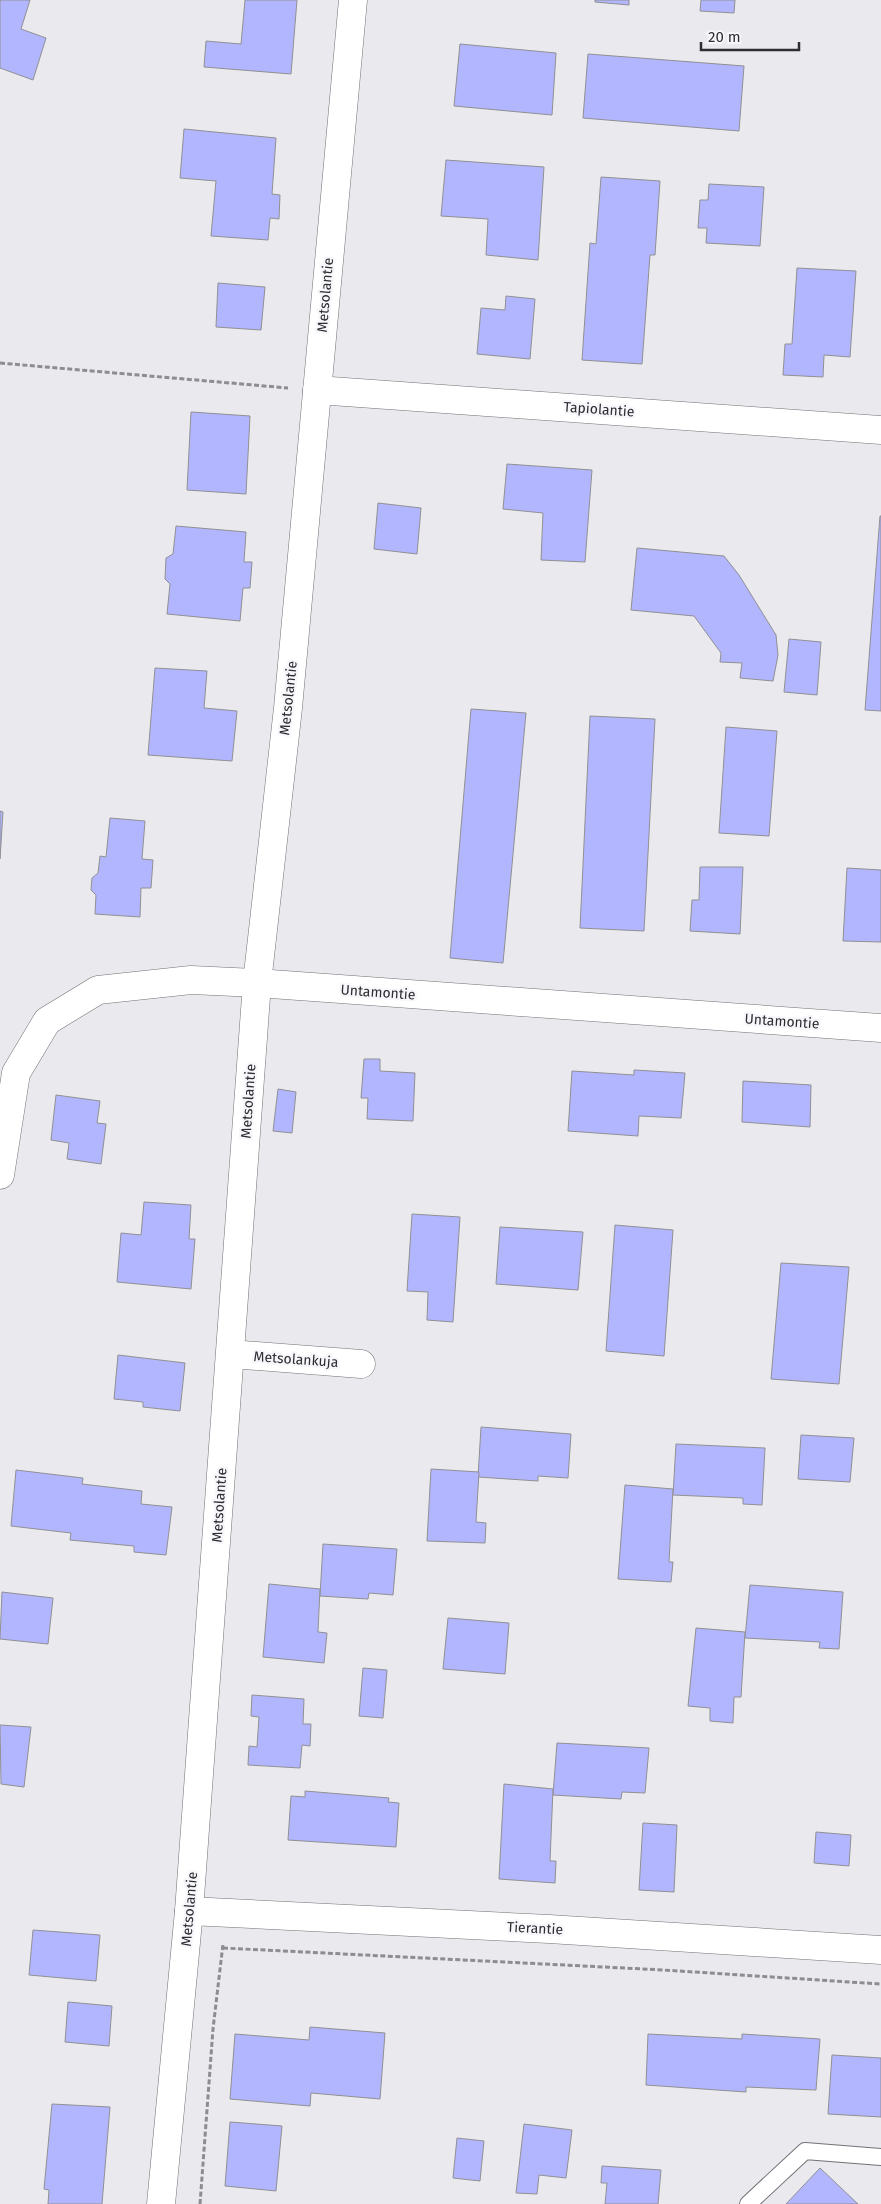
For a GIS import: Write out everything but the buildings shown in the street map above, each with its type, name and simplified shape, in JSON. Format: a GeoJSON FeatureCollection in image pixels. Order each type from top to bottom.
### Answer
{"type":"FeatureCollection","features":[{"type":"Feature","properties":{"kind":"street","name":"Metsolantie"},"geometry":{"type":"LineString","coordinates":[[161,2204],[189,1911],[257,983],[288,698],[353,0]]}},
{"type":"Feature","properties":{"kind":"street","name":"Tapiolantie"},"geometry":{"type":"LineString","coordinates":[[317,390],[881,430]]}},
{"type":"Feature","properties":{"kind":"street","name":"Untamontie"},"geometry":{"type":"LineString","coordinates":[[0,1175],[16,1073],[47,1021],[98,990],[191,980],[257,983],[881,1028]]}},
{"type":"Feature","properties":{"kind":"street","name":"Metsolankuja"},"geometry":{"type":"LineString","coordinates":[[231,1354],[360,1364]]}},
{"type":"Feature","properties":{"kind":"street","name":"Tierantie"},"geometry":{"type":"LineString","coordinates":[[189,1911],[549,1929],[881,1950]]}},
{"type":"Feature","properties":{"kind":"lane"},"geometry":{"type":"LineString","coordinates":[[748,2204],[806,2151],[881,2157]]}},
{"type":"Feature","properties":{"kind":"path"},"geometry":{"type":"LineString","coordinates":[[0,362],[317,390]]}},
{"type":"Feature","properties":{"kind":"path"},"geometry":{"type":"LineString","coordinates":[[200,2204],[213,2028],[223,1948],[662,1970],[881,1984]]}}]}
